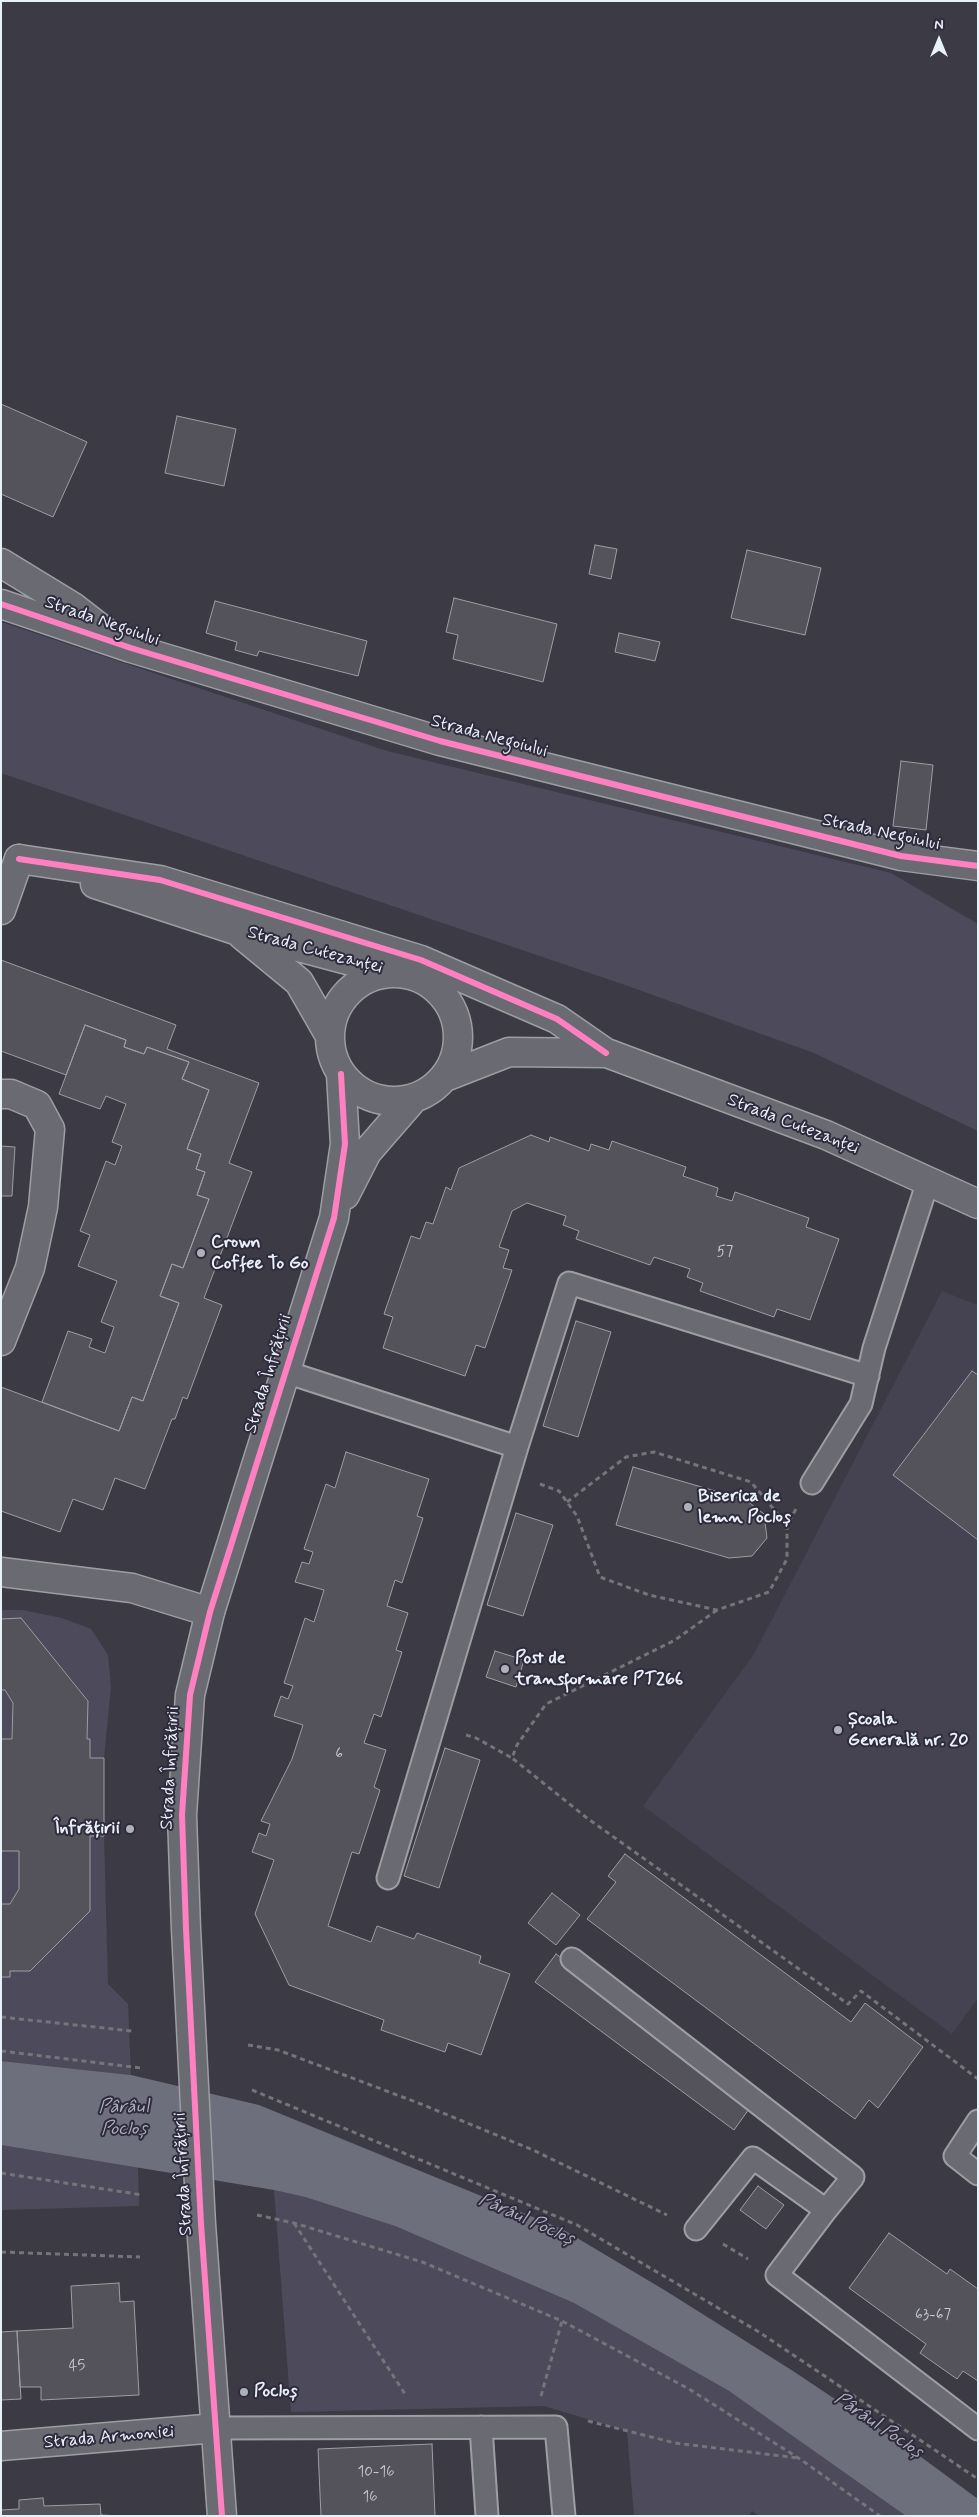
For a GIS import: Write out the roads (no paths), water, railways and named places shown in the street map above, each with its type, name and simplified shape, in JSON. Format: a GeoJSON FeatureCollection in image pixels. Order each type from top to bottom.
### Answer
{"type":"FeatureCollection","features":[{"type":"Feature","properties":{"kind":"street","name":"Strada Negoiului"},"geometry":{"type":"LineString","coordinates":[[1,562],[73,607],[124,646]]}},
{"type":"Feature","properties":{"kind":"street","name":"Strada Negoiului"},"geometry":{"type":"LineString","coordinates":[[1,604],[124,646],[440,741],[573,776],[901,856],[978,866]]}},
{"type":"Feature","properties":{"kind":"street"},"geometry":{"type":"LineString","coordinates":[[1,910],[10,856],[160,880],[420,960],[557,1019],[606,1053]]}},
{"type":"Feature","properties":{"kind":"street","name":"Strada Cutezanței"},"geometry":{"type":"LineString","coordinates":[[10,856],[234,930],[396,973]]}},
{"type":"Feature","properties":{"kind":"street","name":"Strada Cutezanței"},"geometry":{"type":"LineString","coordinates":[[234,930],[299,982],[330,1036]]}},
{"type":"Feature","properties":{"kind":"street"},"geometry":{"type":"LineString","coordinates":[[396,973],[416,977],[433,986],[448,1001],[456,1019],[458,1039],[455,1059],[445,1077],[430,1090],[412,1099],[392,1102],[372,1098],[355,1088],[341,1074],[332,1056],[330,1036],[333,1016],[343,999],[358,984],[376,976],[396,973]]}},
{"type":"Feature","properties":{"kind":"street","name":"Strada Cutezanței"},"geometry":{"type":"LineString","coordinates":[[433,986],[826,1136],[978,1204]]}},
{"type":"Feature","properties":{"kind":"street","name":"Strada Cutezanței"},"geometry":{"type":"LineString","coordinates":[[445,1077],[509,1052],[606,1053]]}},
{"type":"Feature","properties":{"kind":"street","name":"Strada Înfrățirii"},"geometry":{"type":"LineString","coordinates":[[222,2516],[200,2203],[182,1815],[190,1695],[210,1612],[334,1218],[346,1144],[341,1074]]}},
{"type":"Feature","properties":{"kind":"street"},"geometry":{"type":"LineString","coordinates":[[1,1094],[11,1094],[37,1105],[50,1129],[43,1207],[30,1268],[1,1341]]}},
{"type":"Feature","properties":{"kind":"street","name":"Strada Înfrățirii"},"geometry":{"type":"LineString","coordinates":[[334,1218],[367,1152],[412,1099]]}},
{"type":"Feature","properties":{"kind":"street"},"geometry":{"type":"LineString","coordinates":[[1,1572],[132,1588],[210,1612]]}},
{"type":"Feature","properties":{"kind":"street","name":"Strada Armoniei"},"geometry":{"type":"LineString","coordinates":[[1,2446],[217,2428]]}},
{"type":"Feature","properties":{"kind":"lane"},"geometry":{"type":"LineString","coordinates":[[812,1483],[862,1404],[874,1348],[928,1181]]}},
{"type":"Feature","properties":{"kind":"lane"},"geometry":{"type":"LineString","coordinates":[[388,1878],[517,1447],[569,1283],[868,1376]]}},
{"type":"Feature","properties":{"kind":"lane"},"geometry":{"type":"LineString","coordinates":[[286,1372],[517,1447]]}},
{"type":"Feature","properties":{"kind":"lane"},"geometry":{"type":"LineString","coordinates":[[572,1959],[853,2177],[777,2275],[978,2430]]}},
{"type":"Feature","properties":{"kind":"lane"},"geometry":{"type":"LineString","coordinates":[[978,2122],[955,2156],[978,2174]]}},
{"type":"Feature","properties":{"kind":"lane"},"geometry":{"type":"LineString","coordinates":[[696,2229],[753,2158],[826,2210]]}},
{"type":"Feature","properties":{"kind":"lane"},"geometry":{"type":"LineString","coordinates":[[481,2427],[487,2516]]}},
{"type":"Feature","properties":{"kind":"lane"},"geometry":{"type":"LineString","coordinates":[[217,2428],[556,2427],[564,2516]]}},
{"type":"Feature","properties":{"kind":"water","name":"Pârâul Pocloș"},"geometry":{"type":"Polygon","coordinates":[[[1,2061],[131,2075],[259,2105],[562,2229],[666,2291],[793,2371],[917,2454],[978,2499],[978,2516],[906,2516],[729,2391],[574,2303],[395,2226],[305,2197],[274,2190],[1,2145],[1,2061]]]}},
{"type":"Feature","properties":{"kind":"place","name":"Crown Coffee To Go"},"geometry":{"type":"Point","coordinates":[201,1253]}},
{"type":"Feature","properties":{"kind":"place","name":"Biserica de lemn Pocloș"},"geometry":{"type":"Point","coordinates":[688,1507]}},
{"type":"Feature","properties":{"kind":"place","name":"Post de transformare PT266"},"geometry":{"type":"Point","coordinates":[505,1669]}},
{"type":"Feature","properties":{"kind":"place","name":"Școala Generală nr. 20"},"geometry":{"type":"Point","coordinates":[838,1730]}},
{"type":"Feature","properties":{"kind":"place","name":"Înfrățirii"},"geometry":{"type":"Point","coordinates":[130,1829]}},
{"type":"Feature","properties":{"kind":"place","name":"Pocloș"},"geometry":{"type":"Point","coordinates":[244,2392]}}]}
